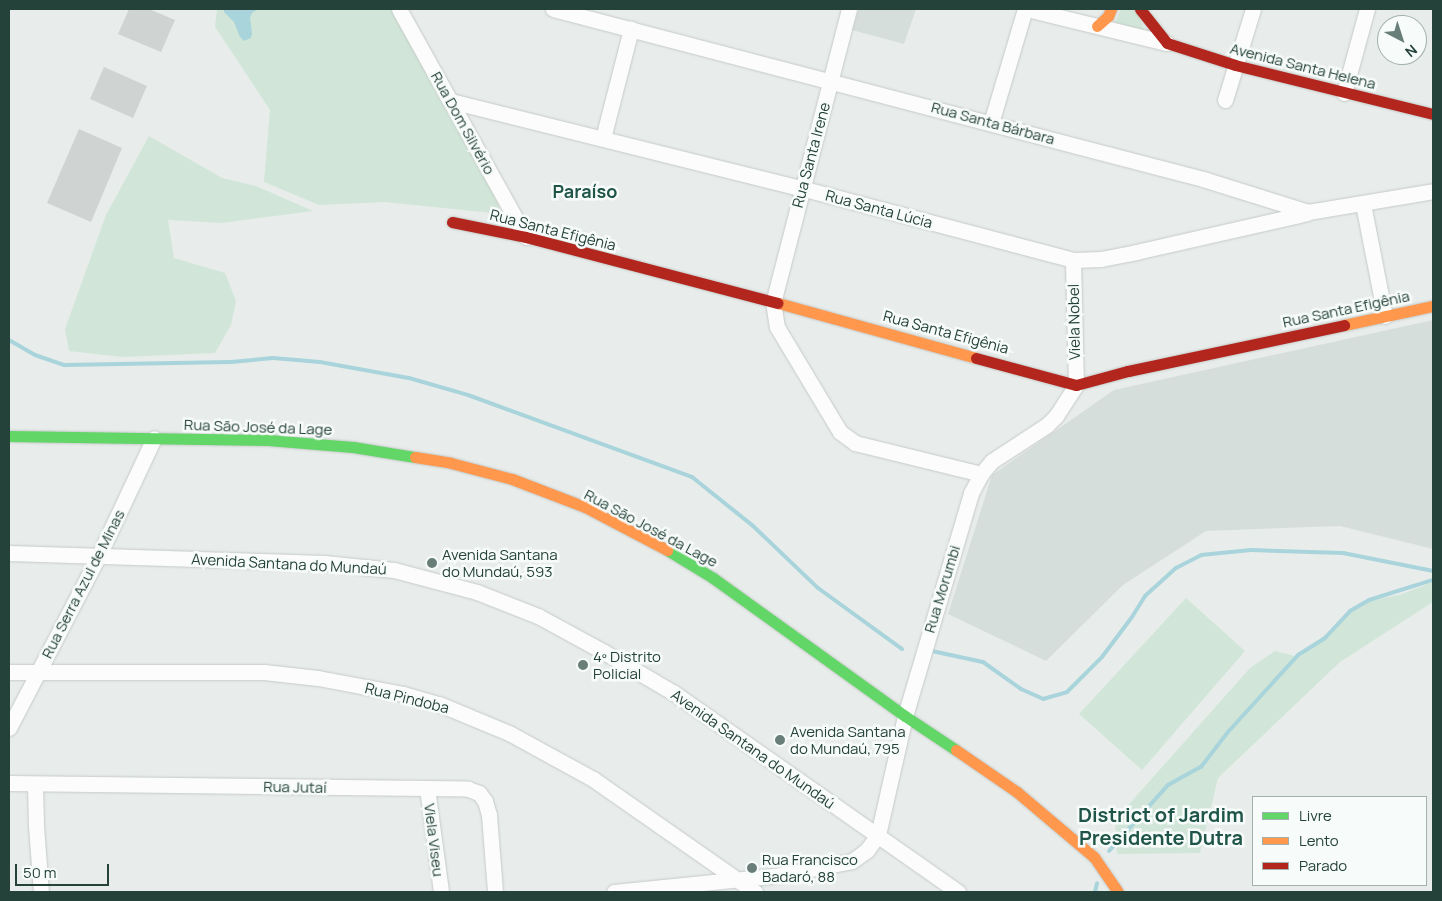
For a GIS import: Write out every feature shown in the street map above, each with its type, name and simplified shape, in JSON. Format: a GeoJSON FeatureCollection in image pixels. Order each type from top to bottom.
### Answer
{"type":"FeatureCollection","features":[{"type":"Feature","properties":{"kind":"street","name":"Rua Dom Silvério"},"geometry":{"type":"LineString","coordinates":[[399,9],[526,237]]}},
{"type":"Feature","properties":{"kind":"street","name":"Rua Santa Bárbara"},"geometry":{"type":"LineString","coordinates":[[557,9],[1203,179],[1308,212],[1433,191]]}},
{"type":"Feature","properties":{"kind":"street","name":"Rua Santa Irene"},"geometry":{"type":"LineString","coordinates":[[773,302],[801,188],[849,9]]}},
{"type":"Feature","properties":{"kind":"street"},"geometry":{"type":"LineString","coordinates":[[991,123],[1026,9],[1167,43]]}},
{"type":"Feature","properties":{"kind":"street"},"geometry":{"type":"LineString","coordinates":[[1097,26],[1108,16],[1111,9]]}},
{"type":"Feature","properties":{"kind":"street"},"geometry":{"type":"LineString","coordinates":[[1140,9],[1167,43]]}},
{"type":"Feature","properties":{"kind":"street"},"geometry":{"type":"LineString","coordinates":[[1224,100],[1253,9]]}},
{"type":"Feature","properties":{"kind":"street"},"geometry":{"type":"LineString","coordinates":[[1344,93],[1367,9]]}},
{"type":"Feature","properties":{"kind":"street"},"geometry":{"type":"LineString","coordinates":[[603,138],[631,29]]}},
{"type":"Feature","properties":{"kind":"street","name":"Avenida Santa Helena"},"geometry":{"type":"LineString","coordinates":[[1167,43],[1235,65],[1431,113]]}},
{"type":"Feature","properties":{"kind":"street","name":"Rua Santa Lúcia"},"geometry":{"type":"LineString","coordinates":[[451,102],[801,188],[1073,260],[1101,259],[1136,252],[1308,212]]}},
{"type":"Feature","properties":{"kind":"street"},"geometry":{"type":"LineString","coordinates":[[1363,204],[1385,316]]}},
{"type":"Feature","properties":{"kind":"street","name":"Rua Santa Efigênia"},"geometry":{"type":"LineString","coordinates":[[452,222],[526,237],[1076,385],[1128,371],[1433,306]]}},
{"type":"Feature","properties":{"kind":"street","name":"Viela Nobel"},"geometry":{"type":"LineString","coordinates":[[1073,260],[1076,385]]}},
{"type":"Feature","properties":{"kind":"street"},"geometry":{"type":"LineString","coordinates":[[773,302],[777,327],[840,432],[855,443],[981,474]]}},
{"type":"Feature","properties":{"kind":"street","name":"Rua Morumbi"},"geometry":{"type":"LineString","coordinates":[[878,836],[905,716],[968,502],[981,474],[992,462],[1047,426],[1056,416],[1076,385]]}},
{"type":"Feature","properties":{"kind":"street","name":"Rua São José da Lage"},"geometry":{"type":"LineString","coordinates":[[9,436],[268,440],[353,447],[451,464],[512,479],[585,507],[661,547],[713,578],[905,716],[1017,792],[1094,856],[1118,892]]}},
{"type":"Feature","properties":{"kind":"street","name":"Rua Serra Azul de Minas"},"geometry":{"type":"LineString","coordinates":[[9,728],[100,555],[154,438]]}},
{"type":"Feature","properties":{"kind":"street","name":"Avenida Santana do Mundaú"},"geometry":{"type":"LineString","coordinates":[[9,553],[278,561],[377,568],[394,570],[477,592],[538,616],[674,693],[958,892]]}},
{"type":"Feature","properties":{"kind":"street","name":"Rua Pindoba"},"geometry":{"type":"LineString","coordinates":[[9,672],[264,672],[318,678],[403,694],[439,704],[509,733],[593,779],[755,892]]}},
{"type":"Feature","properties":{"kind":"street","name":"Rua Jutaí"},"geometry":{"type":"LineString","coordinates":[[9,783],[468,789],[478,793],[485,801],[489,815],[495,892]]}},
{"type":"Feature","properties":{"kind":"street"},"geometry":{"type":"LineString","coordinates":[[35,784],[41,892]]}},
{"type":"Feature","properties":{"kind":"street","name":"Viela Viseu"},"geometry":{"type":"LineString","coordinates":[[427,788],[441,892]]}},
{"type":"Feature","properties":{"kind":"street"},"geometry":{"type":"LineString","coordinates":[[614,892],[780,875],[852,861],[867,850],[878,836]]}},
{"type":"Feature","properties":{"kind":"shaded area"},"geometry":{"type":"Polygon","coordinates":[[[859,9],[916,9],[904,44],[852,30],[859,9]]]}},
{"type":"Feature","properties":{"kind":"shaded area"},"geometry":{"type":"Polygon","coordinates":[[[1433,320],[1433,549],[1340,526],[1206,531],[1123,585],[1046,661],[948,614],[992,475],[1114,390],[1433,320]]]}},
{"type":"Feature","properties":{"kind":"green space"},"geometry":{"type":"Polygon","coordinates":[[[217,9],[392,9],[446,111],[484,171],[502,214],[385,202],[319,205],[264,182],[270,110],[215,27],[217,9]]]}},
{"type":"Feature","properties":{"kind":"green space"},"geometry":{"type":"Polygon","coordinates":[[[1121,9],[1136,9],[1146,34],[1113,28],[1121,9]]]}},
{"type":"Feature","properties":{"kind":"green space"},"geometry":{"type":"Polygon","coordinates":[[[149,136],[222,178],[256,186],[313,211],[222,223],[168,220],[174,258],[225,273],[236,301],[231,325],[215,353],[122,357],[69,351],[65,329],[106,215],[149,136]]]}},
{"type":"Feature","properties":{"kind":"green space"},"geometry":{"type":"Polygon","coordinates":[[[1433,582],[1433,602],[1340,662],[1218,778],[1200,853],[1117,854],[1115,820],[1250,668],[1275,651],[1299,657],[1362,603],[1402,594],[1433,582]]]}},
{"type":"Feature","properties":{"kind":"green space"},"geometry":{"type":"Polygon","coordinates":[[[1186,598],[1245,651],[1142,770],[1079,714],[1186,598]]]}},
{"type":"Feature","properties":{"kind":"water"},"geometry":{"type":"Polygon","coordinates":[[[224,9],[258,9],[252,13],[250,18],[251,38],[244,41],[240,37],[234,22],[224,12],[224,9]]]}},
{"type":"Feature","properties":{"kind":"building"},"geometry":{"type":"Polygon","coordinates":[[[129,9],[149,9],[175,20],[161,52],[118,34],[129,9]]]}},
{"type":"Feature","properties":{"kind":"building"},"geometry":{"type":"Polygon","coordinates":[[[104,67],[147,86],[133,118],[90,99],[104,67]]]}},
{"type":"Feature","properties":{"kind":"building"},"geometry":{"type":"Polygon","coordinates":[[[79,129],[122,148],[91,222],[47,203],[79,129]]]}},
{"type":"Feature","properties":{"kind":"waterway"},"geometry":{"type":"LineString","coordinates":[[9,340],[35,355],[64,365],[231,362],[273,358],[320,362],[409,378],[468,395],[692,477],[752,525],[818,588],[902,649]]}},
{"type":"Feature","properties":{"kind":"waterway"},"geometry":{"type":"LineString","coordinates":[[932,651],[983,662],[1021,689],[1043,699],[1067,692],[1102,657],[1145,596],[1176,568],[1201,555],[1251,550],[1343,553],[1433,571]]}},
{"type":"Feature","properties":{"kind":"waterway"},"geometry":{"type":"LineString","coordinates":[[1109,851],[1168,785],[1201,767],[1228,732],[1298,655],[1325,638],[1350,611],[1369,600],[1433,580]]}},
{"type":"Feature","properties":{"kind":"waterway"},"geometry":{"type":"LineString","coordinates":[[1095,892],[1097,883]]}},
{"type":"Feature","properties":{"kind":"traffic: fast"},"geometry":{"type":"LineString","coordinates":[[9,436],[268,440],[353,447],[415,457]]}},
{"type":"Feature","properties":{"kind":"traffic: fast"},"geometry":{"type":"LineString","coordinates":[[667,550],[713,578],[905,716],[956,750]]}},
{"type":"Feature","properties":{"kind":"traffic: slow"},"geometry":{"type":"LineString","coordinates":[[1097,26],[1108,16],[1111,9]]}},
{"type":"Feature","properties":{"kind":"traffic: slow"},"geometry":{"type":"LineString","coordinates":[[778,303],[976,358]]}},
{"type":"Feature","properties":{"kind":"traffic: slow"},"geometry":{"type":"LineString","coordinates":[[1344,325],[1433,306]]}},
{"type":"Feature","properties":{"kind":"traffic: slow"},"geometry":{"type":"LineString","coordinates":[[415,457],[451,463],[512,479],[585,507],[667,550]]}},
{"type":"Feature","properties":{"kind":"traffic: slow"},"geometry":{"type":"LineString","coordinates":[[956,750],[1017,792],[1094,857],[1118,892]]}},
{"type":"Feature","properties":{"kind":"traffic: jam"},"geometry":{"type":"LineString","coordinates":[[1140,9],[1167,43],[1235,65],[1433,114]]}},
{"type":"Feature","properties":{"kind":"traffic: jam"},"geometry":{"type":"LineString","coordinates":[[452,222],[526,237],[778,303]]}},
{"type":"Feature","properties":{"kind":"traffic: jam"},"geometry":{"type":"LineString","coordinates":[[976,358],[1076,385],[1128,371],[1344,325]]}},
{"type":"Feature","properties":{"kind":"place","name":"Avenida Santana do Mundaú, 593"},"geometry":{"type":"Point","coordinates":[432,563]}},
{"type":"Feature","properties":{"kind":"place","name":"4º Distrito Policial"},"geometry":{"type":"Point","coordinates":[583,665]}},
{"type":"Feature","properties":{"kind":"place","name":"Avenida Santana do Mundaú, 795"},"geometry":{"type":"Point","coordinates":[780,740]}},
{"type":"Feature","properties":{"kind":"place","name":"Rua Francisco Badaró, 88"},"geometry":{"type":"Point","coordinates":[752,868]}},
{"type":"Feature","properties":{"kind":"district","name":"Paraíso"},"geometry":{"type":"Point","coordinates":[585,191]}},
{"type":"Feature","properties":{"kind":"district","name":"District of Jardim Presidente Dutra"},"geometry":{"type":"Point","coordinates":[1161,826]}}]}
